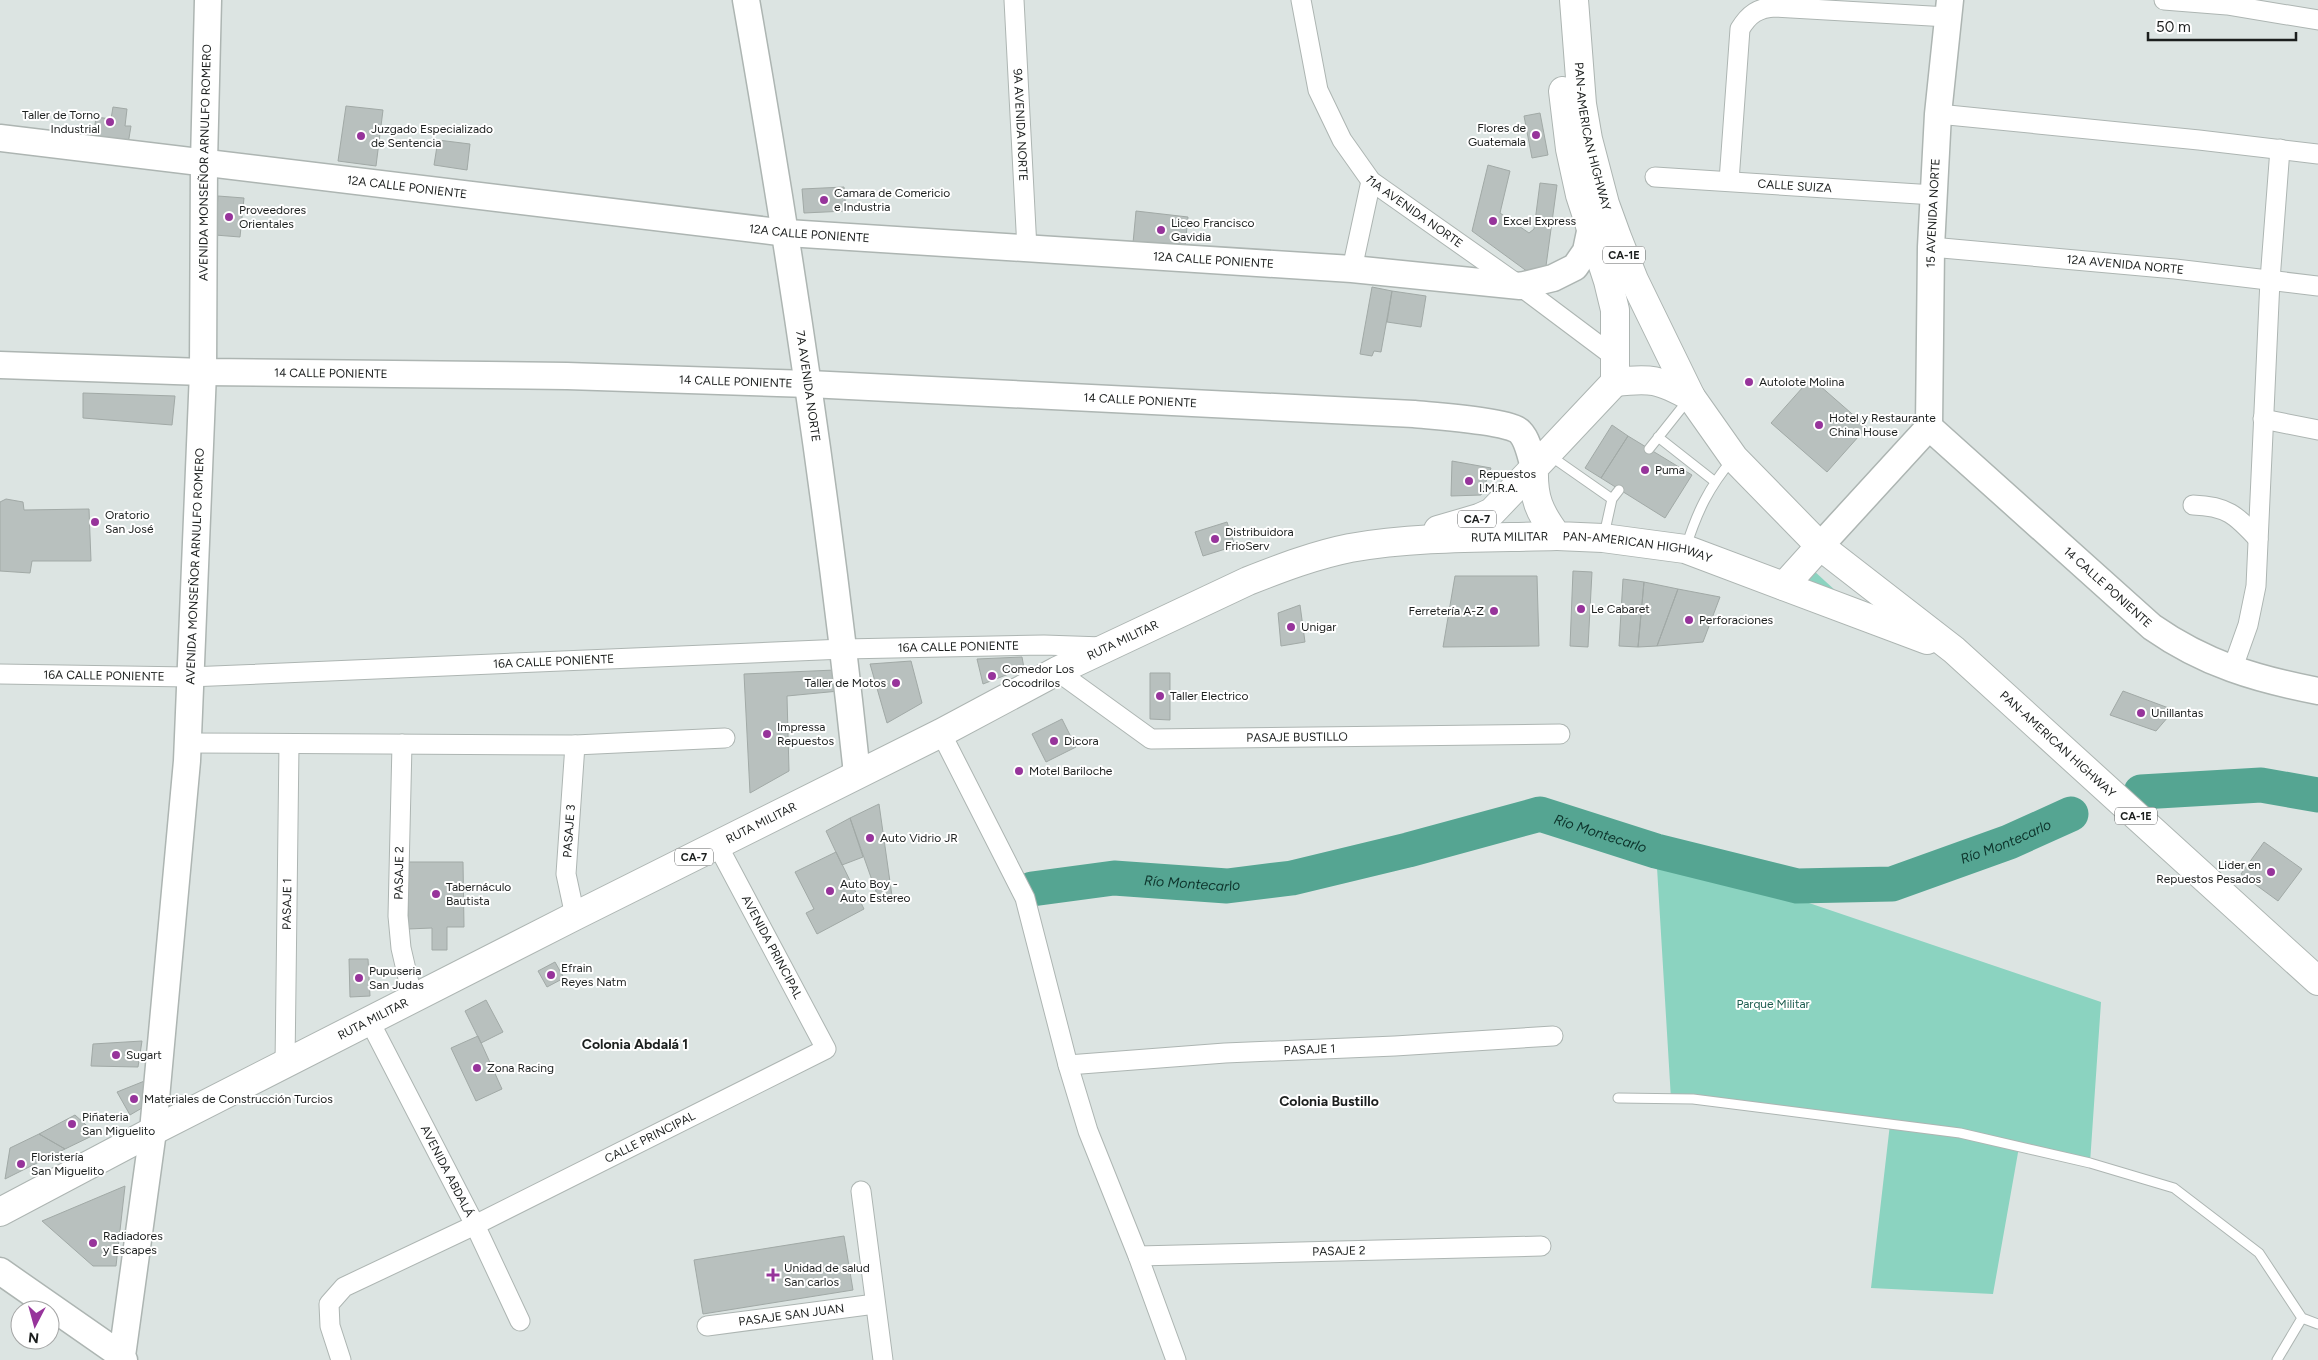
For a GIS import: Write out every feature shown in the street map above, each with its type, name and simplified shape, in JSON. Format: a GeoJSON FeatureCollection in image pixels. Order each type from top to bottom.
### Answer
{"type":"FeatureCollection","features":[{"type":"Feature","properties":{"kind":"main road","name":"PAN-AMERICAN HIGHWAY"},"geometry":{"type":"LineString","coordinates":[[1557,0],[1564,108],[1570,149],[1615,310],[1615,370]]}},
{"type":"Feature","properties":{"kind":"main road","name":"PAN-AMERICAN HIGHWAY"},"geometry":{"type":"LineString","coordinates":[[1574,0],[1582,104],[1588,139],[1605,204],[1634,280],[1691,397],[1734,458],[1820,546],[1954,650],[2318,981]]}},
{"type":"Feature","properties":{"kind":"main road"},"geometry":{"type":"LineString","coordinates":[[1541,461],[1615,370],[1644,380],[1665,383],[1691,397]]}},
{"type":"Feature","properties":{"kind":"main road","name":"PAN-AMERICAN HIGHWAY"},"geometry":{"type":"LineString","coordinates":[[1541,461],[1533,484],[1536,502],[1542,516],[1557,536],[1603,538],[1685,549],[1954,650]]}},
{"type":"Feature","properties":{"kind":"main road","name":"RUTA MILITAR"},"geometry":{"type":"LineString","coordinates":[[1403,541],[1479,518],[1492,512],[1541,461]]}},
{"type":"Feature","properties":{"kind":"main road","name":"RUTA MILITAR"},"geometry":{"type":"LineString","coordinates":[[0,1212],[152,1131],[941,733],[1057,671],[1278,569],[1349,548],[1403,541],[1557,536]]}},
{"type":"Feature","properties":{"kind":"main road"},"geometry":{"type":"LineString","coordinates":[[1784,586],[1820,546]]}},
{"type":"Feature","properties":{"kind":"street","name":"AVENIDA MONSEÑOR ARNULFO ROMERO"},"geometry":{"type":"LineString","coordinates":[[123,1358],[152,1131],[187,743],[203,372],[204,162],[208,0]]}},
{"type":"Feature","properties":{"kind":"street","name":"7A AVENIDA NORTE"},"geometry":{"type":"LineString","coordinates":[[746,0],[787,233],[809,384],[844,649],[857,774]]}},
{"type":"Feature","properties":{"kind":"street","name":"9A AVENIDA NORTE"},"geometry":{"type":"LineString","coordinates":[[1014,0],[1027,249]]}},
{"type":"Feature","properties":{"kind":"street","name":"11A AVENIDA NORTE"},"geometry":{"type":"LineString","coordinates":[[1302,0],[1318,90],[1342,140],[1372,181],[1520,286],[1615,370]]}},
{"type":"Feature","properties":{"kind":"street"},"geometry":{"type":"LineString","coordinates":[[2164,0],[2227,5],[2318,20]]}},
{"type":"Feature","properties":{"kind":"street"},"geometry":{"type":"LineString","coordinates":[[1729,182],[1740,29],[1748,16],[1761,8],[1775,7],[1949,9]]}},
{"type":"Feature","properties":{"kind":"street","name":"15 AVENIDA NORTE"},"geometry":{"type":"LineString","coordinates":[[1929,427],[1931,247],[1938,114],[1949,9]]}},
{"type":"Feature","properties":{"kind":"street"},"geometry":{"type":"LineString","coordinates":[[1938,114],[2318,154]]}},
{"type":"Feature","properties":{"kind":"street","name":"12A CALLE PONIENTE"},"geometry":{"type":"LineString","coordinates":[[0,138],[787,233],[1352,269],[1520,286],[1553,278],[1575,267],[1586,251],[1591,227]]}},
{"type":"Feature","properties":{"kind":"street"},"geometry":{"type":"LineString","coordinates":[[2232,670],[2248,625],[2256,586],[2270,280],[2280,149]]}},
{"type":"Feature","properties":{"kind":"street","name":"CALLE SUIZA"},"geometry":{"type":"LineString","coordinates":[[1655,177],[1934,195]]}},
{"type":"Feature","properties":{"kind":"street"},"geometry":{"type":"LineString","coordinates":[[1352,269],[1372,181]]}},
{"type":"Feature","properties":{"kind":"street","name":"12A AVENIDA NORTE"},"geometry":{"type":"LineString","coordinates":[[1931,247],[2176,269],[2318,286]]}},
{"type":"Feature","properties":{"kind":"street","name":"14 CALLE PONIENTE"},"geometry":{"type":"LineString","coordinates":[[0,365],[203,372],[567,376],[809,384],[1414,414],[1517,428],[1541,461]]}},
{"type":"Feature","properties":{"kind":"street"},"geometry":{"type":"LineString","coordinates":[[2263,419],[2318,430]]}},
{"type":"Feature","properties":{"kind":"street"},"geometry":{"type":"LineString","coordinates":[[1820,546],[1929,427]]}},
{"type":"Feature","properties":{"kind":"street","name":"14 CALLE PONIENTE"},"geometry":{"type":"LineString","coordinates":[[1929,427],[2152,627],[2179,646],[2232,670],[2268,681],[2318,691]]}},
{"type":"Feature","properties":{"kind":"street"},"geometry":{"type":"LineString","coordinates":[[2193,505],[2214,506],[2232,514],[2258,539]]}},
{"type":"Feature","properties":{"kind":"street","name":"16A CALLE PONIENTE"},"geometry":{"type":"LineString","coordinates":[[0,674],[189,677],[844,649],[1044,645],[1107,647]]}},
{"type":"Feature","properties":{"kind":"street","name":"PASAJE BUSTILLO"},"geometry":{"type":"LineString","coordinates":[[1057,671],[1151,739],[1560,734]]}},
{"type":"Feature","properties":{"kind":"street"},"geometry":{"type":"LineString","coordinates":[[941,733],[1025,898],[1068,1065],[1088,1131],[1138,1256],[1176,1360]]}},
{"type":"Feature","properties":{"kind":"street"},"geometry":{"type":"LineString","coordinates":[[187,743],[575,745],[725,738]]}},
{"type":"Feature","properties":{"kind":"street","name":"PASAJE 1"},"geometry":{"type":"LineString","coordinates":[[285,1065],[289,744]]}},
{"type":"Feature","properties":{"kind":"street","name":"PASAJE 2"},"geometry":{"type":"LineString","coordinates":[[402,744],[398,916],[401,948],[413,1000]]}},
{"type":"Feature","properties":{"kind":"street","name":"PASAJE 3"},"geometry":{"type":"LineString","coordinates":[[575,745],[566,874],[575,916]]}},
{"type":"Feature","properties":{"kind":"street","name":"AVENIDA PRINCIPAL"},"geometry":{"type":"LineString","coordinates":[[718,846],[826,1049]]}},
{"type":"Feature","properties":{"kind":"street","name":"AVENIDA ABDALÁ"},"geometry":{"type":"LineString","coordinates":[[370,1022],[475,1225],[520,1321]]}},
{"type":"Feature","properties":{"kind":"street","name":"PASAJE 1"},"geometry":{"type":"LineString","coordinates":[[1068,1065],[1226,1052],[1395,1046],[1552,1036]]}},
{"type":"Feature","properties":{"kind":"street","name":"CALLE PRINCIPAL"},"geometry":{"type":"LineString","coordinates":[[341,1360],[330,1326],[328,1304],[344,1287],[475,1225],[826,1049]]}},
{"type":"Feature","properties":{"kind":"street"},"geometry":{"type":"LineString","coordinates":[[861,1191],[883,1360]]}},
{"type":"Feature","properties":{"kind":"street","name":"PASAJE 2"},"geometry":{"type":"LineString","coordinates":[[1138,1256],[1541,1246]]}},
{"type":"Feature","properties":{"kind":"street"},"geometry":{"type":"LineString","coordinates":[[0,1270],[123,1358]]}},
{"type":"Feature","properties":{"kind":"street","name":"PASAJE SAN JUAN"},"geometry":{"type":"LineString","coordinates":[[708,1326],[875,1304]]}},
{"type":"Feature","properties":{"kind":"lane"},"geometry":{"type":"LineString","coordinates":[[1649,449],[1691,397]]}},
{"type":"Feature","properties":{"kind":"lane"},"geometry":{"type":"LineString","coordinates":[[1658,437],[1714,481]]}},
{"type":"Feature","properties":{"kind":"lane"},"geometry":{"type":"LineString","coordinates":[[1685,549],[1694,521],[1714,481],[1734,458]]}},
{"type":"Feature","properties":{"kind":"lane"},"geometry":{"type":"LineString","coordinates":[[1541,461],[1612,499]]}},
{"type":"Feature","properties":{"kind":"lane"},"geometry":{"type":"LineString","coordinates":[[1603,538],[1612,499],[1619,490]]}},
{"type":"Feature","properties":{"kind":"lane"},"geometry":{"type":"LineString","coordinates":[[1618,1098],[1693,1099],[1960,1133],[2090,1163],[2174,1188],[2259,1254],[2302,1318],[2318,1324]]}},
{"type":"Feature","properties":{"kind":"lane"},"geometry":{"type":"LineString","coordinates":[[2277,1360],[2302,1318]]}},
{"type":"Feature","properties":{"kind":"green space"},"geometry":{"type":"Polygon","coordinates":[[[1813,570],[1861,614],[1796,585],[1813,570]]]}},
{"type":"Feature","properties":{"kind":"green space","name":"Parque Militar"},"geometry":{"type":"Polygon","coordinates":[[[1656,851],[2101,1002],[2090,1163],[2019,1147],[1993,1294],[1871,1288],[1890,1124],[1671,1099],[1656,851]]]}},
{"type":"Feature","properties":{"kind":"building","name":"Juzgado Especializado de Sentencia"},"geometry":{"type":"Polygon","coordinates":[[[346,106],[383,110],[376,166],[338,161],[346,106]]]}},
{"type":"Feature","properties":{"kind":"building","name":"Taller de Torno Industrial"},"geometry":{"type":"Polygon","coordinates":[[[113,107],[127,109],[125,126],[131,126],[128,144],[93,139],[96,117],[111,119],[113,107]]]}},
{"type":"Feature","properties":{"kind":"building","name":"Flores de Guatemala"},"geometry":{"type":"Polygon","coordinates":[[[1540,113],[1548,155],[1532,158],[1524,116],[1540,113]]]}},
{"type":"Feature","properties":{"kind":"building"},"geometry":{"type":"Polygon","coordinates":[[[438,140],[470,144],[467,170],[434,165],[438,140]]]}},
{"type":"Feature","properties":{"kind":"building","name":"Excel Express"},"geometry":{"type":"Polygon","coordinates":[[[1488,165],[1510,171],[1500,213],[1529,233],[1534,229],[1540,183],[1557,185],[1546,266],[1528,272],[1472,231],[1488,165]]]}},
{"type":"Feature","properties":{"kind":"building","name":"Camara de Comericio e Industria"},"geometry":{"type":"Polygon","coordinates":[[[844,187],[846,211],[804,213],[802,189],[844,187]]]}},
{"type":"Feature","properties":{"kind":"building","name":"Proveedores Orientales"},"geometry":{"type":"Polygon","coordinates":[[[218,196],[244,198],[240,237],[215,235],[218,196]]]}},
{"type":"Feature","properties":{"kind":"building","name":"Liceo Francisco Gavidia"},"geometry":{"type":"Polygon","coordinates":[[[1136,211],[1188,217],[1185,247],[1133,243],[1136,211]]]}},
{"type":"Feature","properties":{"kind":"building"},"geometry":{"type":"Polygon","coordinates":[[[1372,287],[1392,291],[1381,352],[1374,351],[1372,356],[1360,354],[1372,287]]]}},
{"type":"Feature","properties":{"kind":"building"},"geometry":{"type":"Polygon","coordinates":[[[1392,291],[1426,296],[1421,327],[1387,322],[1392,291]]]}},
{"type":"Feature","properties":{"kind":"building","name":"Hotel y Restaurante China House"},"geometry":{"type":"Polygon","coordinates":[[[1811,378],[1867,427],[1827,472],[1771,423],[1811,378]]]}},
{"type":"Feature","properties":{"kind":"building"},"geometry":{"type":"Polygon","coordinates":[[[83,393],[175,396],[172,425],[83,418],[83,393]]]}},
{"type":"Feature","properties":{"kind":"building"},"geometry":{"type":"Polygon","coordinates":[[[1612,425],[1628,436],[1601,478],[1585,468],[1612,425]]]}},
{"type":"Feature","properties":{"kind":"building"},"geometry":{"type":"Polygon","coordinates":[[[1628,436],[1692,475],[1665,518],[1601,478],[1628,436]]]}},
{"type":"Feature","properties":{"kind":"building","name":"Repuestos I.M.R.A."},"geometry":{"type":"Polygon","coordinates":[[[1452,461],[1491,468],[1481,495],[1451,496],[1452,461]]]}},
{"type":"Feature","properties":{"kind":"building"},"geometry":{"type":"Polygon","coordinates":[[[6,499],[23,502],[24,510],[89,509],[91,561],[32,561],[30,573],[0,571],[0,502],[6,499]]]}},
{"type":"Feature","properties":{"kind":"building","name":"Distribuidora FrioServ"},"geometry":{"type":"Polygon","coordinates":[[[1227,522],[1235,546],[1203,556],[1195,532],[1227,522]]]}},
{"type":"Feature","properties":{"kind":"building","name":"Le Cabaret"},"geometry":{"type":"Polygon","coordinates":[[[1573,571],[1592,572],[1588,647],[1570,646],[1573,571]]]}},
{"type":"Feature","properties":{"kind":"building","name":"Ferretería A-Z"},"geometry":{"type":"Polygon","coordinates":[[[1455,576],[1537,576],[1539,646],[1443,647],[1455,576]]]}},
{"type":"Feature","properties":{"kind":"building"},"geometry":{"type":"Polygon","coordinates":[[[1623,579],[1644,582],[1638,647],[1619,646],[1623,579]]]}},
{"type":"Feature","properties":{"kind":"building"},"geometry":{"type":"Polygon","coordinates":[[[1644,582],[1678,589],[1657,646],[1638,647],[1644,582]]]}},
{"type":"Feature","properties":{"kind":"building","name":"Perforaciones"},"geometry":{"type":"Polygon","coordinates":[[[1678,589],[1720,597],[1703,642],[1657,646],[1678,589]]]}},
{"type":"Feature","properties":{"kind":"building","name":"Unigar"},"geometry":{"type":"Polygon","coordinates":[[[1300,605],[1305,642],[1281,646],[1278,613],[1300,605]]]}},
{"type":"Feature","properties":{"kind":"building","name":"Comedor Los Cocodrilos"},"geometry":{"type":"Polygon","coordinates":[[[1022,657],[1024,668],[983,684],[977,659],[1022,657]]]}},
{"type":"Feature","properties":{"kind":"building","name":"Taller de Motos"},"geometry":{"type":"Polygon","coordinates":[[[911,661],[922,703],[887,723],[870,664],[911,661]]]}},
{"type":"Feature","properties":{"kind":"building","name":"Impressa Repuestos"},"geometry":{"type":"Polygon","coordinates":[[[835,670],[839,691],[787,696],[789,771],[750,793],[744,674],[835,670]]]}},
{"type":"Feature","properties":{"kind":"building","name":"Taller Electrico"},"geometry":{"type":"Polygon","coordinates":[[[1150,673],[1170,673],[1170,720],[1150,719],[1150,673]]]}},
{"type":"Feature","properties":{"kind":"building","name":"Unillantas"},"geometry":{"type":"Polygon","coordinates":[[[2123,691],[2174,710],[2156,731],[2110,715],[2123,691]]]}},
{"type":"Feature","properties":{"kind":"building","name":"Dicora"},"geometry":{"type":"Polygon","coordinates":[[[1062,719],[1076,747],[1046,762],[1032,734],[1062,719]]]}},
{"type":"Feature","properties":{"kind":"building","name":"Auto Vidrio JR"},"geometry":{"type":"Polygon","coordinates":[[[879,804],[892,896],[879,900],[850,818],[879,804]]]}},
{"type":"Feature","properties":{"kind":"building"},"geometry":{"type":"Polygon","coordinates":[[[850,818],[863,857],[842,865],[826,831],[850,818]]]}},
{"type":"Feature","properties":{"kind":"building","name":"Lider en Repuestos Pesados"},"geometry":{"type":"Polygon","coordinates":[[[2264,842],[2302,869],[2278,901],[2241,874],[2264,842]]]}},
{"type":"Feature","properties":{"kind":"building","name":"Auto Boy - Auto Estereo"},"geometry":{"type":"Polygon","coordinates":[[[836,852],[864,909],[817,934],[806,913],[814,909],[795,872],[836,852]]]}},
{"type":"Feature","properties":{"kind":"building","name":"Tabernáculo Bautista"},"geometry":{"type":"Polygon","coordinates":[[[408,862],[463,862],[464,927],[447,927],[447,950],[432,950],[432,928],[408,929],[408,862]]]}},
{"type":"Feature","properties":{"kind":"building","name":"Pupuseria San Judas"},"geometry":{"type":"Polygon","coordinates":[[[349,959],[368,959],[370,996],[350,997],[349,959]]]}},
{"type":"Feature","properties":{"kind":"building","name":"Efrain Reyes Natm"},"geometry":{"type":"Polygon","coordinates":[[[555,962],[564,978],[547,987],[538,971],[555,962]]]}},
{"type":"Feature","properties":{"kind":"building"},"geometry":{"type":"Polygon","coordinates":[[[486,1000],[503,1032],[481,1043],[465,1011],[486,1000]]]}},
{"type":"Feature","properties":{"kind":"building","name":"Zona Racing"},"geometry":{"type":"Polygon","coordinates":[[[478,1036],[502,1089],[476,1101],[451,1048],[478,1036]]]}},
{"type":"Feature","properties":{"kind":"building","name":"Sugart"},"geometry":{"type":"Polygon","coordinates":[[[142,1041],[138,1067],[91,1066],[93,1044],[142,1041]]]}},
{"type":"Feature","properties":{"kind":"building","name":"Materiales de Construcción Turcios"},"geometry":{"type":"Polygon","coordinates":[[[147,1080],[147,1105],[130,1115],[117,1092],[147,1080]]]}},
{"type":"Feature","properties":{"kind":"building","name":"Piñateria San Miguelito"},"geometry":{"type":"Polygon","coordinates":[[[75,1115],[96,1134],[65,1149],[39,1134],[75,1115]]]}},
{"type":"Feature","properties":{"kind":"building","name":"Floristería San Miguelito"},"geometry":{"type":"Polygon","coordinates":[[[39,1134],[65,1149],[5,1179],[10,1148],[39,1134]]]}},
{"type":"Feature","properties":{"kind":"building","name":"Radiadores y Escapes"},"geometry":{"type":"Polygon","coordinates":[[[125,1186],[116,1266],[93,1266],[42,1221],[125,1186]]]}},
{"type":"Feature","properties":{"kind":"building","name":"Unidad de salud San carlos"},"geometry":{"type":"Polygon","coordinates":[[[844,1236],[853,1290],[703,1314],[694,1260],[844,1236]]]}},
{"type":"Feature","properties":{"kind":"waterway","name":"Río Montecarlo"},"geometry":{"type":"LineString","coordinates":[[2141,792],[2261,785],[2318,795]]}},
{"type":"Feature","properties":{"kind":"waterway","name":"Río Montecarlo"},"geometry":{"type":"LineString","coordinates":[[1032,889],[1114,878],[1227,886],[1292,878],[1408,850],[1540,814],[1656,851],[1797,886],[1892,884],[2009,842],[2071,814]]}},
{"type":"Feature","properties":{"kind":"place","name":"Taller de Torno Industrial"},"geometry":{"type":"Point","coordinates":[110,122]}},
{"type":"Feature","properties":{"kind":"place","name":"Flores de Guatemala"},"geometry":{"type":"Point","coordinates":[1536,135]}},
{"type":"Feature","properties":{"kind":"place","name":"Juzgado Especializado de Sentencia"},"geometry":{"type":"Point","coordinates":[361,136]}},
{"type":"Feature","properties":{"kind":"place","name":"Camara de Comericio e Industria"},"geometry":{"type":"Point","coordinates":[824,200]}},
{"type":"Feature","properties":{"kind":"place","name":"Proveedores Orientales"},"geometry":{"type":"Point","coordinates":[229,217]}},
{"type":"Feature","properties":{"kind":"place","name":"Excel Express"},"geometry":{"type":"Point","coordinates":[1493,221]}},
{"type":"Feature","properties":{"kind":"place","name":"Liceo Francisco Gavidia"},"geometry":{"type":"Point","coordinates":[1161,230]}},
{"type":"Feature","properties":{"kind":"place","name":"Autolote Molina"},"geometry":{"type":"Point","coordinates":[1749,382]}},
{"type":"Feature","properties":{"kind":"place","name":"Hotel y Restaurante China House"},"geometry":{"type":"Point","coordinates":[1819,425]}},
{"type":"Feature","properties":{"kind":"place","name":"Puma"},"geometry":{"type":"Point","coordinates":[1645,470]}},
{"type":"Feature","properties":{"kind":"place","name":"Repuestos I.M.R.A."},"geometry":{"type":"Point","coordinates":[1469,481]}},
{"type":"Feature","properties":{"kind":"place","name":"Oratorio San José"},"geometry":{"type":"Point","coordinates":[95,522]}},
{"type":"Feature","properties":{"kind":"place","name":"Distribuidora FrioServ"},"geometry":{"type":"Point","coordinates":[1215,539]}},
{"type":"Feature","properties":{"kind":"place","name":"Le Cabaret"},"geometry":{"type":"Point","coordinates":[1581,609]}},
{"type":"Feature","properties":{"kind":"place","name":"Ferretería A-Z"},"geometry":{"type":"Point","coordinates":[1494,611]}},
{"type":"Feature","properties":{"kind":"place","name":"Perforaciones"},"geometry":{"type":"Point","coordinates":[1689,620]}},
{"type":"Feature","properties":{"kind":"place","name":"Unigar"},"geometry":{"type":"Point","coordinates":[1291,627]}},
{"type":"Feature","properties":{"kind":"place","name":"Comedor Los Cocodrilos"},"geometry":{"type":"Point","coordinates":[992,676]}},
{"type":"Feature","properties":{"kind":"place","name":"Taller de Motos"},"geometry":{"type":"Point","coordinates":[896,683]}},
{"type":"Feature","properties":{"kind":"place","name":"Taller Electrico"},"geometry":{"type":"Point","coordinates":[1160,696]}},
{"type":"Feature","properties":{"kind":"place","name":"Unillantas"},"geometry":{"type":"Point","coordinates":[2141,713]}},
{"type":"Feature","properties":{"kind":"place","name":"Impressa Repuestos"},"geometry":{"type":"Point","coordinates":[767,734]}},
{"type":"Feature","properties":{"kind":"place","name":"Dicora"},"geometry":{"type":"Point","coordinates":[1054,741]}},
{"type":"Feature","properties":{"kind":"place","name":"Motel Bariloche"},"geometry":{"type":"Point","coordinates":[1019,771]}},
{"type":"Feature","properties":{"kind":"place","name":"Auto Vidrio JR"},"geometry":{"type":"Point","coordinates":[870,838]}},
{"type":"Feature","properties":{"kind":"place","name":"Lider en Repuestos Pesados"},"geometry":{"type":"Point","coordinates":[2271,872]}},
{"type":"Feature","properties":{"kind":"place","name":"Auto Boy - Auto Estereo"},"geometry":{"type":"Point","coordinates":[830,891]}},
{"type":"Feature","properties":{"kind":"place","name":"Tabernáculo Bautista"},"geometry":{"type":"Point","coordinates":[436,894]}},
{"type":"Feature","properties":{"kind":"place","name":"Efrain Reyes Natm"},"geometry":{"type":"Point","coordinates":[551,975]}},
{"type":"Feature","properties":{"kind":"place","name":"Pupuseria San Judas"},"geometry":{"type":"Point","coordinates":[359,978]}},
{"type":"Feature","properties":{"kind":"place","name":"Sugart"},"geometry":{"type":"Point","coordinates":[116,1055]}},
{"type":"Feature","properties":{"kind":"place","name":"Zona Racing"},"geometry":{"type":"Point","coordinates":[477,1068]}},
{"type":"Feature","properties":{"kind":"place","name":"Materiales de Construcción Turcios"},"geometry":{"type":"Point","coordinates":[134,1099]}},
{"type":"Feature","properties":{"kind":"place","name":"Piñateria San Miguelito"},"geometry":{"type":"Point","coordinates":[72,1124]}},
{"type":"Feature","properties":{"kind":"place","name":"Floristería San Miguelito"},"geometry":{"type":"Point","coordinates":[21,1164]}},
{"type":"Feature","properties":{"kind":"place","name":"Radiadores y Escapes"},"geometry":{"type":"Point","coordinates":[93,1243]}},
{"type":"Feature","properties":{"kind":"place","name":"Unidad de salud San carlos"},"geometry":{"type":"Point","coordinates":[773,1275]}},
{"type":"Feature","properties":{"kind":"district","name":"Colonia Abdalá 1"},"geometry":{"type":"Point","coordinates":[635,1044]}},
{"type":"Feature","properties":{"kind":"district","name":"Colonia Bustillo"},"geometry":{"type":"Point","coordinates":[1329,1101]}}]}
